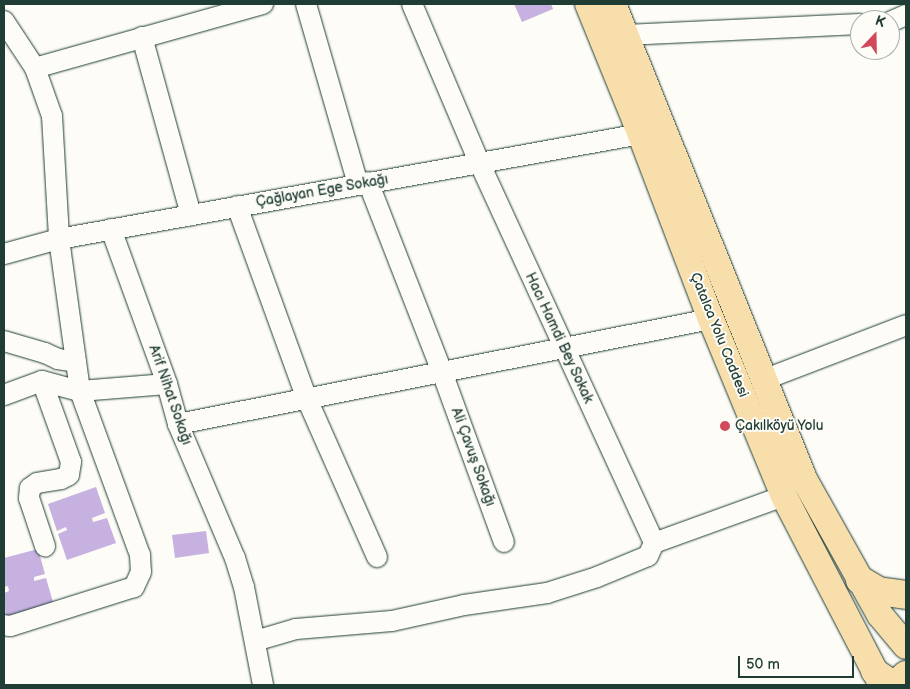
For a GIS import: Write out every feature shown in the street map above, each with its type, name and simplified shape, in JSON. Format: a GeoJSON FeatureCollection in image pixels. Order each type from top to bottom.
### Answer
{"type":"FeatureCollection","features":[{"type":"Feature","properties":{"kind":"highway"},"geometry":{"type":"LineString","coordinates":[[860,580],[878,591],[906,595]]}},
{"type":"Feature","properties":{"kind":"main road","name":"Çatalca Yolu Caddesi"},"geometry":{"type":"LineString","coordinates":[[588,4],[641,134],[711,319],[784,496],[874,675]]}},
{"type":"Feature","properties":{"kind":"main road","name":"Çatalca Yolu Caddesi"},"geometry":{"type":"LineString","coordinates":[[613,4],[804,478],[880,615],[906,647]]}},
{"type":"Feature","properties":{"kind":"main road"},"geometry":{"type":"LineString","coordinates":[[874,675],[897,682],[906,674]]}},
{"type":"Feature","properties":{"kind":"street"},"geometry":{"type":"LineString","coordinates":[[35,68],[263,4]]}},
{"type":"Feature","properties":{"kind":"street","name":"Ali Çavuş Sokağı"},"geometry":{"type":"LineString","coordinates":[[306,4],[363,183],[442,372],[504,542]]}},
{"type":"Feature","properties":{"kind":"street","name":"Hacı Hamdi Bey Sokak"},"geometry":{"type":"LineString","coordinates":[[412,4],[479,162],[654,543]]}},
{"type":"Feature","properties":{"kind":"street"},"geometry":{"type":"LineString","coordinates":[[4,21],[35,68],[52,116],[59,239],[80,391],[140,555],[141,572],[134,587],[10,626],[4,625]]}},
{"type":"Feature","properties":{"kind":"street"},"geometry":{"type":"LineString","coordinates":[[625,35],[850,24]]}},
{"type":"Feature","properties":{"kind":"street"},"geometry":{"type":"LineString","coordinates":[[142,37],[191,215]]}},
{"type":"Feature","properties":{"kind":"street","name":"Çağlayan Ege Sokağı"},"geometry":{"type":"LineString","coordinates":[[4,254],[59,239],[111,229],[641,134]]}},
{"type":"Feature","properties":{"kind":"street"},"geometry":{"type":"LineString","coordinates":[[237,206],[307,399],[378,557]]}},
{"type":"Feature","properties":{"kind":"street","name":"Arif Nihat Sokağı"},"geometry":{"type":"LineString","coordinates":[[111,229],[167,384],[178,424],[235,558],[244,587],[263,685]]}},
{"type":"Feature","properties":{"kind":"street"},"geometry":{"type":"LineString","coordinates":[[178,424],[711,319]]}},
{"type":"Feature","properties":{"kind":"street"},"geometry":{"type":"LineString","coordinates":[[763,380],[906,325]]}},
{"type":"Feature","properties":{"kind":"street"},"geometry":{"type":"LineString","coordinates":[[4,341],[45,353],[58,359],[76,362]]}},
{"type":"Feature","properties":{"kind":"street"},"geometry":{"type":"LineString","coordinates":[[4,395],[42,381],[80,391],[167,384]]}},
{"type":"Feature","properties":{"kind":"street"},"geometry":{"type":"LineString","coordinates":[[42,381],[71,462],[68,475],[61,479],[37,482],[30,488],[29,498],[45,546]]}},
{"type":"Feature","properties":{"kind":"street"},"geometry":{"type":"LineString","coordinates":[[255,641],[296,629],[392,622],[464,605],[547,593],[597,577],[648,556],[654,543],[784,496]]}},
{"type":"Feature","properties":{"kind":"building"},"geometry":{"type":"Polygon","coordinates":[[[514,4],[551,4],[553,9],[522,22],[514,4]]]}},
{"type":"Feature","properties":{"kind":"building"},"geometry":{"type":"Polygon","coordinates":[[[96,487],[105,513],[92,518],[93,522],[107,518],[116,543],[67,560],[58,534],[67,530],[66,527],[57,531],[48,504],[96,487]]]}},
{"type":"Feature","properties":{"kind":"building"},"geometry":{"type":"Polygon","coordinates":[[[206,531],[209,553],[175,558],[172,535],[206,531]]]}},
{"type":"Feature","properties":{"kind":"building"},"geometry":{"type":"Polygon","coordinates":[[[38,549],[45,574],[34,577],[34,581],[46,578],[55,609],[6,623],[4,593],[9,591],[8,586],[4,587],[4,558],[38,549]]]}},
{"type":"Feature","properties":{"kind":"place","name":"Çakılköyü Yolu"},"geometry":{"type":"Point","coordinates":[725,426]}}]}
